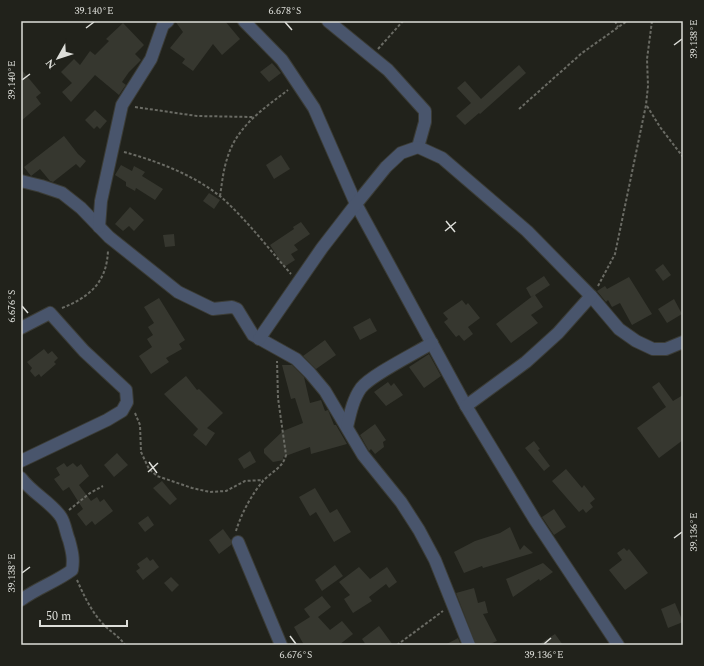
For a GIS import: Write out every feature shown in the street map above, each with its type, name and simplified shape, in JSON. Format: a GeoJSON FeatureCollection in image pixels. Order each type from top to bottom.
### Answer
{"type":"FeatureCollection","features":[{"type":"Feature","properties":{"kind":"street"},"geometry":{"type":"LineString","coordinates":[[99,227],[101,201],[122,105],[151,58],[163,24],[168,21]]}},
{"type":"Feature","properties":{"kind":"street"},"geometry":{"type":"LineString","coordinates":[[244,21],[282,60],[314,108],[356,204],[466,406],[535,520],[618,645]]}},
{"type":"Feature","properties":{"kind":"street"},"geometry":{"type":"LineString","coordinates":[[328,21],[392,75],[425,111],[426,122],[418,147]]}},
{"type":"Feature","properties":{"kind":"street"},"geometry":{"type":"LineString","coordinates":[[259,339],[356,204],[386,167],[401,153],[418,147],[442,158],[521,226],[591,296],[619,329],[636,341],[653,349],[666,349],[683,342]]}},
{"type":"Feature","properties":{"kind":"street"},"geometry":{"type":"LineString","coordinates":[[21,181],[62,193],[81,208],[108,237],[178,292],[213,309],[232,307],[237,309],[248,328],[259,339],[296,359],[310,373],[325,391],[363,455],[402,502],[419,530],[435,560],[469,645]]}},
{"type":"Feature","properties":{"kind":"street"},"geometry":{"type":"LineString","coordinates":[[466,406],[526,362],[558,333],[591,296]]}},
{"type":"Feature","properties":{"kind":"street"},"geometry":{"type":"LineString","coordinates":[[21,328],[50,313],[84,351],[126,390],[128,402],[122,411],[107,420],[21,462]]}},
{"type":"Feature","properties":{"kind":"street"},"geometry":{"type":"LineString","coordinates":[[347,427],[361,388],[372,379],[432,343]]}},
{"type":"Feature","properties":{"kind":"street"},"geometry":{"type":"LineString","coordinates":[[21,478],[36,495],[49,505],[60,517],[73,552],[72,570],[62,578],[34,590],[21,600]]}},
{"type":"Feature","properties":{"kind":"street"},"geometry":{"type":"LineString","coordinates":[[238,542],[281,645]]}},
{"type":"Feature","properties":{"kind":"path"},"geometry":{"type":"LineString","coordinates":[[371,57],[403,21]]}},
{"type":"Feature","properties":{"kind":"path"},"geometry":{"type":"LineString","coordinates":[[615,21],[618,27]]}},
{"type":"Feature","properties":{"kind":"path"},"geometry":{"type":"LineString","coordinates":[[519,109],[576,58],[628,21]]}},
{"type":"Feature","properties":{"kind":"path"},"geometry":{"type":"LineString","coordinates":[[591,296],[615,254],[646,106],[648,86],[647,59],[652,21]]}},
{"type":"Feature","properties":{"kind":"path"},"geometry":{"type":"LineString","coordinates":[[220,196],[227,159],[236,138],[253,117],[298,82]]}},
{"type":"Feature","properties":{"kind":"path"},"geometry":{"type":"LineString","coordinates":[[122,105],[197,116],[253,117]]}},
{"type":"Feature","properties":{"kind":"path"},"geometry":{"type":"LineString","coordinates":[[646,106],[683,157]]}},
{"type":"Feature","properties":{"kind":"path"},"geometry":{"type":"LineString","coordinates":[[112,149],[138,156],[173,169],[220,196],[236,212],[298,283]]}},
{"type":"Feature","properties":{"kind":"path"},"geometry":{"type":"LineString","coordinates":[[50,313],[73,303],[88,294],[96,286],[104,275],[108,259],[108,237]]}},
{"type":"Feature","properties":{"kind":"path"},"geometry":{"type":"LineString","coordinates":[[238,542],[236,531],[263,480],[285,461],[286,455],[278,398],[277,349]]}},
{"type":"Feature","properties":{"kind":"path"},"geometry":{"type":"LineString","coordinates":[[128,402],[138,417],[140,425],[141,452],[149,469],[157,476],[192,488],[210,492],[226,491],[245,481],[263,480]]}},
{"type":"Feature","properties":{"kind":"path"},"geometry":{"type":"LineString","coordinates":[[60,517],[90,493],[103,486]]}},
{"type":"Feature","properties":{"kind":"path"},"geometry":{"type":"LineString","coordinates":[[72,570],[92,611],[105,626],[120,637],[125,645]]}},
{"type":"Feature","properties":{"kind":"path"},"geometry":{"type":"LineString","coordinates":[[397,645],[453,603]]}},
{"type":"Feature","properties":{"kind":"building"},"geometry":{"type":"Polygon","coordinates":[[[175,21],[225,21],[240,39],[222,55],[213,44],[193,71],[182,63],[185,59],[170,48],[183,32],[175,21]]]}},
{"type":"Feature","properties":{"kind":"building"},"geometry":{"type":"Polygon","coordinates":[[[123,23],[144,45],[135,54],[141,60],[129,72],[122,82],[126,85],[119,95],[95,75],[71,102],[62,92],[72,83],[61,72],[74,59],[80,65],[90,51],[95,55],[109,41],[106,39],[123,23]]]}},
{"type":"Feature","properties":{"kind":"building"},"geometry":{"type":"Polygon","coordinates":[[[272,63],[281,73],[269,82],[260,72],[272,63]]]}},
{"type":"Feature","properties":{"kind":"building"},"geometry":{"type":"Polygon","coordinates":[[[519,65],[526,73],[480,114],[479,113],[465,125],[456,116],[471,103],[457,88],[465,81],[481,99],[519,65]]]}},
{"type":"Feature","properties":{"kind":"building"},"geometry":{"type":"Polygon","coordinates":[[[21,69],[41,93],[36,97],[41,104],[21,121],[21,69]]]}},
{"type":"Feature","properties":{"kind":"building"},"geometry":{"type":"Polygon","coordinates":[[[95,110],[107,121],[100,129],[97,126],[94,129],[85,120],[95,110]]]}},
{"type":"Feature","properties":{"kind":"building"},"geometry":{"type":"Polygon","coordinates":[[[64,136],[78,154],[86,161],[80,168],[76,164],[53,182],[50,181],[40,169],[31,176],[24,167],[64,136]]]}},
{"type":"Feature","properties":{"kind":"building"},"geometry":{"type":"Polygon","coordinates":[[[281,155],[290,169],[274,179],[266,165],[281,155]]]}},
{"type":"Feature","properties":{"kind":"building"},"geometry":{"type":"Polygon","coordinates":[[[121,165],[132,171],[134,166],[145,172],[142,176],[163,189],[155,200],[136,188],[135,191],[126,186],[126,182],[115,175],[121,165]]]}},
{"type":"Feature","properties":{"kind":"building"},"geometry":{"type":"Polygon","coordinates":[[[209,193],[220,200],[214,209],[203,201],[209,193]]]}},
{"type":"Feature","properties":{"kind":"building"},"geometry":{"type":"Polygon","coordinates":[[[130,207],[144,220],[134,231],[129,226],[123,231],[115,224],[130,207]]]}},
{"type":"Feature","properties":{"kind":"building"},"geometry":{"type":"Polygon","coordinates":[[[301,222],[310,234],[294,245],[298,250],[291,254],[295,260],[284,267],[270,245],[294,229],[293,227],[301,222]]]}},
{"type":"Feature","properties":{"kind":"building"},"geometry":{"type":"Polygon","coordinates":[[[174,234],[175,246],[165,247],[163,235],[174,234]]]}},
{"type":"Feature","properties":{"kind":"building"},"geometry":{"type":"Polygon","coordinates":[[[663,264],[671,275],[663,281],[655,270],[663,264]]]}},
{"type":"Feature","properties":{"kind":"building"},"geometry":{"type":"Polygon","coordinates":[[[544,276],[550,285],[535,295],[543,307],[531,315],[538,323],[511,343],[496,324],[534,295],[531,297],[526,288],[544,276]]]}},
{"type":"Feature","properties":{"kind":"building"},"geometry":{"type":"Polygon","coordinates":[[[629,277],[652,314],[632,325],[620,303],[612,307],[608,300],[606,302],[597,291],[605,286],[607,289],[629,277]]]}},
{"type":"Feature","properties":{"kind":"building"},"geometry":{"type":"Polygon","coordinates":[[[159,298],[185,340],[179,344],[182,349],[166,358],[169,362],[151,374],[139,356],[152,347],[147,339],[153,335],[148,327],[154,323],[144,307],[159,298]]]}},
{"type":"Feature","properties":{"kind":"building"},"geometry":{"type":"Polygon","coordinates":[[[674,299],[682,314],[667,323],[658,309],[674,299]]]}},
{"type":"Feature","properties":{"kind":"building"},"geometry":{"type":"Polygon","coordinates":[[[462,300],[466,305],[468,303],[480,318],[468,327],[473,334],[464,341],[459,335],[456,337],[444,322],[448,319],[443,313],[462,300]]]}},
{"type":"Feature","properties":{"kind":"building"},"geometry":{"type":"Polygon","coordinates":[[[370,318],[377,331],[360,340],[353,327],[370,318]]]}},
{"type":"Feature","properties":{"kind":"building"},"geometry":{"type":"Polygon","coordinates":[[[325,340],[336,355],[316,369],[303,356],[325,340]]]}},
{"type":"Feature","properties":{"kind":"building"},"geometry":{"type":"Polygon","coordinates":[[[44,349],[48,354],[52,351],[58,358],[54,362],[56,364],[41,377],[39,374],[35,377],[30,371],[32,368],[27,362],[44,349]]]}},
{"type":"Feature","properties":{"kind":"building"},"geometry":{"type":"Polygon","coordinates":[[[429,354],[441,376],[424,388],[409,367],[429,354]]]}},
{"type":"Feature","properties":{"kind":"building"},"geometry":{"type":"Polygon","coordinates":[[[282,365],[292,365],[304,377],[310,403],[321,400],[325,411],[328,410],[334,425],[336,425],[347,444],[311,454],[310,447],[283,457],[284,460],[273,462],[264,453],[264,449],[283,431],[303,423],[295,398],[291,399],[282,365]]]}},
{"type":"Feature","properties":{"kind":"building"},"geometry":{"type":"Polygon","coordinates":[[[186,376],[197,390],[199,389],[223,413],[207,428],[215,433],[206,446],[193,435],[198,429],[164,394],[186,376]]]}},
{"type":"Feature","properties":{"kind":"building"},"geometry":{"type":"Polygon","coordinates":[[[388,382],[391,386],[394,383],[403,395],[386,406],[374,392],[388,382]]]}},
{"type":"Feature","properties":{"kind":"building"},"geometry":{"type":"Polygon","coordinates":[[[659,382],[673,401],[683,395],[683,440],[659,458],[637,428],[666,407],[652,387],[659,382]]]}},
{"type":"Feature","properties":{"kind":"building"},"geometry":{"type":"Polygon","coordinates":[[[375,424],[386,440],[383,442],[384,447],[375,454],[371,449],[369,451],[360,435],[375,424]]]}},
{"type":"Feature","properties":{"kind":"building"},"geometry":{"type":"Polygon","coordinates":[[[534,441],[540,449],[538,450],[550,466],[544,471],[525,448],[534,441]]]}},
{"type":"Feature","properties":{"kind":"building"},"geometry":{"type":"Polygon","coordinates":[[[250,451],[256,462],[244,469],[238,459],[250,451]]]}},
{"type":"Feature","properties":{"kind":"building"},"geometry":{"type":"Polygon","coordinates":[[[117,453],[128,465],[114,477],[104,465],[117,453]]]}},
{"type":"Feature","properties":{"kind":"building"},"geometry":{"type":"Polygon","coordinates":[[[64,463],[67,467],[73,463],[77,467],[81,464],[89,476],[79,485],[91,501],[97,497],[100,502],[104,499],[113,511],[95,525],[92,521],[86,526],[77,514],[83,509],[69,487],[63,491],[54,479],[60,475],[56,468],[64,463]]]}},
{"type":"Feature","properties":{"kind":"building"},"geometry":{"type":"Polygon","coordinates":[[[566,469],[582,488],[584,485],[595,499],[590,503],[593,507],[586,513],[583,509],[579,512],[552,481],[566,469]]]}},
{"type":"Feature","properties":{"kind":"building"},"geometry":{"type":"Polygon","coordinates":[[[162,481],[177,499],[170,505],[153,488],[162,481]]]}},
{"type":"Feature","properties":{"kind":"building"},"geometry":{"type":"Polygon","coordinates":[[[315,488],[330,513],[337,509],[351,532],[334,542],[316,512],[310,516],[299,497],[315,488]]]}},
{"type":"Feature","properties":{"kind":"building"},"geometry":{"type":"Polygon","coordinates":[[[554,509],[566,527],[554,535],[542,517],[554,509]]]}},
{"type":"Feature","properties":{"kind":"building"},"geometry":{"type":"Polygon","coordinates":[[[148,516],[154,525],[145,532],[138,523],[148,516]]]}},
{"type":"Feature","properties":{"kind":"building"},"geometry":{"type":"Polygon","coordinates":[[[510,527],[520,550],[524,545],[533,553],[483,568],[482,566],[464,573],[454,552],[475,541],[500,533],[510,527]]]}},
{"type":"Feature","properties":{"kind":"building"},"geometry":{"type":"Polygon","coordinates":[[[223,529],[231,540],[231,545],[219,554],[209,540],[223,529]]]}},
{"type":"Feature","properties":{"kind":"building"},"geometry":{"type":"Polygon","coordinates":[[[624,548],[627,551],[629,549],[648,573],[625,590],[609,570],[622,560],[617,553],[624,548]]]}},
{"type":"Feature","properties":{"kind":"building"},"geometry":{"type":"Polygon","coordinates":[[[147,557],[150,561],[153,559],[159,567],[143,580],[136,571],[140,568],[137,564],[147,557]]]}},
{"type":"Feature","properties":{"kind":"building"},"geometry":{"type":"Polygon","coordinates":[[[543,563],[553,572],[540,581],[539,579],[513,597],[506,579],[543,563]]]}},
{"type":"Feature","properties":{"kind":"building"},"geometry":{"type":"Polygon","coordinates":[[[335,565],[343,576],[322,591],[315,580],[335,565]]]}},
{"type":"Feature","properties":{"kind":"building"},"geometry":{"type":"Polygon","coordinates":[[[359,567],[370,579],[387,567],[397,582],[389,588],[386,584],[369,597],[372,601],[353,613],[344,599],[350,595],[339,582],[359,567]]]}},
{"type":"Feature","properties":{"kind":"building"},"geometry":{"type":"Polygon","coordinates":[[[171,577],[179,585],[172,592],[164,583],[171,577]]]}},
{"type":"Feature","properties":{"kind":"building"},"geometry":{"type":"Polygon","coordinates":[[[474,588],[478,603],[485,601],[488,613],[483,614],[497,641],[488,645],[476,645],[456,593],[474,588]]]}},
{"type":"Feature","properties":{"kind":"building"},"geometry":{"type":"Polygon","coordinates":[[[322,596],[331,607],[318,617],[330,630],[342,621],[353,634],[339,645],[304,645],[294,627],[310,617],[304,609],[322,596]]]}},
{"type":"Feature","properties":{"kind":"building"},"geometry":{"type":"Polygon","coordinates":[[[675,603],[683,622],[668,628],[661,609],[675,603]]]}},
{"type":"Feature","properties":{"kind":"building"},"geometry":{"type":"Polygon","coordinates":[[[379,626],[393,645],[366,645],[362,639],[379,626]]]}},
{"type":"Feature","properties":{"kind":"building"},"geometry":{"type":"Polygon","coordinates":[[[555,634],[563,645],[538,645],[555,634]]]}},
{"type":"Feature","properties":{"kind":"building"},"geometry":{"type":"Polygon","coordinates":[[[458,638],[461,645],[445,645],[458,638]]]}}]}
